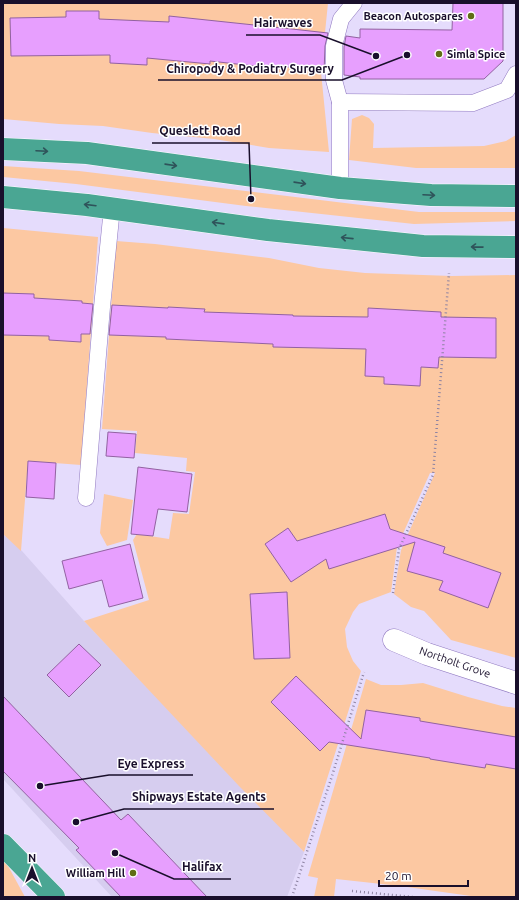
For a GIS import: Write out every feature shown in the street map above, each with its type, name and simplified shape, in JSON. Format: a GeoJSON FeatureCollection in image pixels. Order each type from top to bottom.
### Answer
{"type":"FeatureCollection","features":[{"type":"Feature","properties":{"kind":"highway"},"geometry":{"type":"LineString","coordinates":[[3,149],[87,153],[340,188],[431,195],[516,196]]}},
{"type":"Feature","properties":{"kind":"highway"},"geometry":{"type":"LineString","coordinates":[[3,197],[112,208],[268,230],[422,246],[516,247]]}},
{"type":"Feature","properties":{"kind":"highway"},"geometry":{"type":"LineString","coordinates":[[3,845],[54,897]]}},
{"type":"Feature","properties":{"kind":"street","name":"Northolt Grove"},"geometry":{"type":"LineString","coordinates":[[394,640],[427,654],[516,683]]}},
{"type":"Feature","properties":{"kind":"lane"},"geometry":{"type":"LineString","coordinates":[[340,188],[340,102],[334,80],[334,46],[341,19],[354,3]]}},
{"type":"Feature","properties":{"kind":"lane"},"geometry":{"type":"LineString","coordinates":[[340,102],[473,103],[507,90],[516,74]]}},
{"type":"Feature","properties":{"kind":"lane"},"geometry":{"type":"LineString","coordinates":[[86,498],[101,314],[112,208]]}},
{"type":"Feature","properties":{"kind":"path"},"geometry":{"type":"LineString","coordinates":[[393,593],[399,549],[433,474],[450,270]]}},
{"type":"Feature","properties":{"kind":"path"},"geometry":{"type":"LineString","coordinates":[[292,897],[332,776],[364,672]]}},
{"type":"Feature","properties":{"kind":"path"},"geometry":{"type":"LineString","coordinates":[[352,891],[413,897]]}},
{"type":"Feature","properties":{"kind":"shaded area"},"geometry":{"type":"Polygon","coordinates":[[[3,3],[328,3],[321,72],[329,152],[269,148],[214,139],[152,133],[103,126],[3,119],[3,3]]]}},
{"type":"Feature","properties":{"kind":"shaded area"},"geometry":{"type":"Polygon","coordinates":[[[362,115],[369,118],[374,124],[373,148],[484,146],[506,141],[516,135],[516,168],[416,168],[349,160],[352,119],[362,115]]]}},
{"type":"Feature","properties":{"kind":"shaded area"},"geometry":{"type":"Polygon","coordinates":[[[3,166],[79,171],[419,212],[516,212],[516,221],[414,224],[246,206],[76,184],[3,177],[3,166]]]}},
{"type":"Feature","properties":{"kind":"shaded area"},"geometry":{"type":"Polygon","coordinates":[[[3,228],[98,237],[81,465],[28,461],[21,551],[3,534],[3,228]]]}},
{"type":"Feature","properties":{"kind":"shaded area"},"geometry":{"type":"Polygon","coordinates":[[[116,241],[155,244],[269,258],[319,268],[365,273],[452,276],[516,275],[516,658],[451,640],[424,611],[411,607],[394,594],[401,550],[435,473],[430,473],[397,547],[391,592],[359,604],[353,612],[345,629],[347,647],[353,661],[361,671],[304,852],[239,786],[84,621],[149,600],[133,540],[137,534],[169,539],[173,513],[189,514],[195,472],[186,471],[187,458],[135,453],[137,431],[102,429],[116,241]]]}},
{"type":"Feature","properties":{"kind":"shaded area"},"geometry":{"type":"Polygon","coordinates":[[[104,494],[133,500],[127,540],[107,546],[100,533],[104,494]]]}},
{"type":"Feature","properties":{"kind":"shaded area"},"geometry":{"type":"Polygon","coordinates":[[[3,534],[22,551],[84,621],[304,852],[287,897],[112,897],[3,779],[3,534]]]}},
{"type":"Feature","properties":{"kind":"shaded area"},"geometry":{"type":"Polygon","coordinates":[[[366,679],[381,685],[423,683],[468,697],[516,708],[516,897],[478,897],[336,879],[334,897],[314,897],[318,878],[308,876],[366,679]]]}},
{"type":"Feature","properties":{"kind":"shaded area"},"geometry":{"type":"Polygon","coordinates":[[[3,860],[7,864],[25,897],[3,897],[3,860]]]}},
{"type":"Feature","properties":{"kind":"building"},"geometry":{"type":"Polygon","coordinates":[[[453,3],[503,3],[503,61],[484,79],[360,79],[360,77],[344,75],[344,47],[346,36],[360,38],[360,29],[452,30],[453,3]]]}},
{"type":"Feature","properties":{"kind":"building"},"geometry":{"type":"Polygon","coordinates":[[[66,11],[99,11],[99,19],[169,22],[169,16],[328,33],[325,46],[324,72],[281,66],[281,69],[210,61],[210,64],[147,58],[147,65],[110,63],[110,55],[11,56],[10,18],[66,17],[66,11]]]}},
{"type":"Feature","properties":{"kind":"building"},"geometry":{"type":"Polygon","coordinates":[[[3,293],[34,294],[34,298],[82,301],[82,303],[93,304],[90,334],[81,334],[81,342],[49,340],[49,336],[3,335],[3,293]]]}},
{"type":"Feature","properties":{"kind":"building"},"geometry":{"type":"Polygon","coordinates":[[[112,305],[205,309],[204,312],[293,316],[368,317],[368,308],[441,312],[441,317],[496,318],[496,358],[439,357],[438,368],[421,367],[420,386],[384,384],[384,377],[365,376],[366,349],[273,347],[273,344],[109,335],[112,305]]]}},
{"type":"Feature","properties":{"kind":"building"},"geometry":{"type":"Polygon","coordinates":[[[108,432],[136,434],[134,458],[106,456],[108,432]]]}},
{"type":"Feature","properties":{"kind":"building"},"geometry":{"type":"Polygon","coordinates":[[[28,461],[56,463],[54,499],[26,497],[28,461]]]}},
{"type":"Feature","properties":{"kind":"building"},"geometry":{"type":"Polygon","coordinates":[[[138,467],[192,474],[187,512],[158,509],[153,536],[131,534],[138,467]]]}},
{"type":"Feature","properties":{"kind":"building"},"geometry":{"type":"Polygon","coordinates":[[[385,514],[390,529],[445,547],[443,553],[501,573],[488,608],[439,590],[443,581],[407,571],[415,542],[329,569],[326,559],[291,582],[265,544],[288,528],[297,541],[385,514]]]}},
{"type":"Feature","properties":{"kind":"building"},"geometry":{"type":"Polygon","coordinates":[[[130,544],[143,598],[109,607],[102,580],[69,589],[62,561],[130,544]]]}},
{"type":"Feature","properties":{"kind":"building"},"geometry":{"type":"Polygon","coordinates":[[[287,592],[290,658],[254,659],[250,594],[287,592]]]}},
{"type":"Feature","properties":{"kind":"building"},"geometry":{"type":"Polygon","coordinates":[[[79,644],[101,665],[69,697],[47,675],[79,644]]]}},
{"type":"Feature","properties":{"kind":"building"},"geometry":{"type":"Polygon","coordinates":[[[296,676],[361,739],[366,710],[420,718],[420,721],[516,737],[516,769],[486,764],[485,768],[329,742],[320,751],[271,702],[296,676]]]}},
{"type":"Feature","properties":{"kind":"building"},"geometry":{"type":"Polygon","coordinates":[[[3,696],[121,820],[128,814],[207,897],[121,897],[76,850],[79,848],[3,771],[3,696]]]}},
{"type":"Feature","properties":{"kind":"place","name":"Beacon Autospares"},"geometry":{"type":"Point","coordinates":[471,16]}},
{"type":"Feature","properties":{"kind":"place","name":"Simla Spice"},"geometry":{"type":"Point","coordinates":[439,54]}},
{"type":"Feature","properties":{"kind":"place","name":"Chiropody & Podiatry Surgery"},"geometry":{"type":"Point","coordinates":[407,55]}},
{"type":"Feature","properties":{"kind":"place","name":"Hairwaves"},"geometry":{"type":"Point","coordinates":[376,56]}},
{"type":"Feature","properties":{"kind":"place","name":"Queslett Road"},"geometry":{"type":"Point","coordinates":[251,199]}},
{"type":"Feature","properties":{"kind":"place","name":"Eye Express"},"geometry":{"type":"Point","coordinates":[40,786]}},
{"type":"Feature","properties":{"kind":"place","name":"Shipways Estate Agents"},"geometry":{"type":"Point","coordinates":[76,822]}},
{"type":"Feature","properties":{"kind":"place","name":"Halifax"},"geometry":{"type":"Point","coordinates":[115,853]}},
{"type":"Feature","properties":{"kind":"place","name":"William Hill"},"geometry":{"type":"Point","coordinates":[133,873]}}]}
